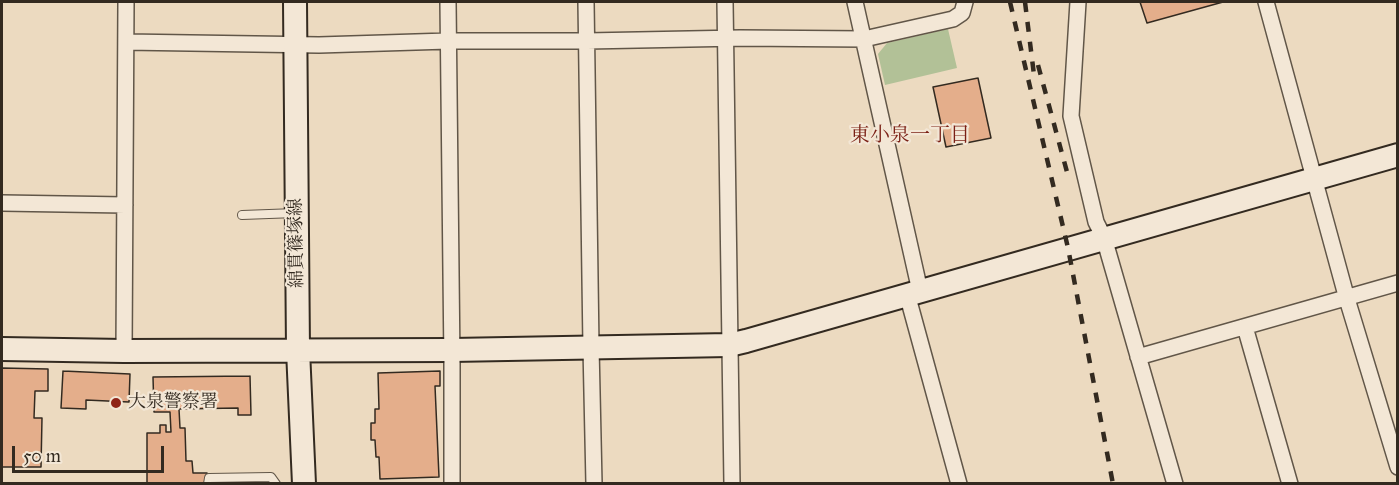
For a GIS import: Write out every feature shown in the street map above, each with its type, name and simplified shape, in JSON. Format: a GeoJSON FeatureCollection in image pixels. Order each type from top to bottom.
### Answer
{"type":"FeatureCollection","features":[{"type":"Feature","properties":{"kind":"street"},"geometry":{"type":"LineString","coordinates":[[124,351],[126,2]]}},
{"type":"Feature","properties":{"kind":"street","name":"綿貫篠塚線"},"geometry":{"type":"LineString","coordinates":[[295,2],[298,350],[304,483]]}},
{"type":"Feature","properties":{"kind":"street"},"geometry":{"type":"LineString","coordinates":[[448,2],[452,483]]}},
{"type":"Feature","properties":{"kind":"street"},"geometry":{"type":"LineString","coordinates":[[586,2],[594,483]]}},
{"type":"Feature","properties":{"kind":"street"},"geometry":{"type":"LineString","coordinates":[[724,2],[732,483]]}},
{"type":"Feature","properties":{"kind":"street"},"geometry":{"type":"LineString","coordinates":[[855,2],[913,292],[959,483]]}},
{"type":"Feature","properties":{"kind":"street"},"geometry":{"type":"LineString","coordinates":[[126,42],[319,45],[448,41],[864,39],[953,19],[962,13],[965,2]]}},
{"type":"Feature","properties":{"kind":"street"},"geometry":{"type":"LineString","coordinates":[[1078,2],[1071,116],[1096,222],[1104,238],[1174,483]]}},
{"type":"Feature","properties":{"kind":"street"},"geometry":{"type":"LineString","coordinates":[[1266,2],[1347,298],[1398,467]]}},
{"type":"Feature","properties":{"kind":"street"},"geometry":{"type":"LineString","coordinates":[[2,349],[452,350],[729,345],[1398,155]]}},
{"type":"Feature","properties":{"kind":"street"},"geometry":{"type":"LineString","coordinates":[[2,203],[125,205]]}},
{"type":"Feature","properties":{"kind":"street"},"geometry":{"type":"LineString","coordinates":[[1138,357],[1398,284]]}},
{"type":"Feature","properties":{"kind":"street"},"geometry":{"type":"LineString","coordinates":[[1245,327],[1290,483]]}},
{"type":"Feature","properties":{"kind":"lane"},"geometry":{"type":"LineString","coordinates":[[242,216],[297,213]]}},
{"type":"Feature","properties":{"kind":"lane"},"geometry":{"type":"LineString","coordinates":[[208,483],[209,478],[271,477],[276,483]]}},
{"type":"Feature","properties":{"kind":"green space"},"geometry":{"type":"Polygon","coordinates":[[[948,29],[957,68],[885,85],[878,54],[887,43],[948,29]]]}},
{"type":"Feature","properties":{"kind":"building"},"geometry":{"type":"Polygon","coordinates":[[[1140,2],[1223,2],[1147,23],[1140,2]]]}},
{"type":"Feature","properties":{"kind":"building"},"geometry":{"type":"Polygon","coordinates":[[[978,78],[991,138],[946,147],[933,87],[978,78]]]}},
{"type":"Feature","properties":{"kind":"building"},"geometry":{"type":"Polygon","coordinates":[[[2,368],[48,369],[48,391],[35,391],[34,418],[42,418],[41,467],[2,467],[2,368]]]}},
{"type":"Feature","properties":{"kind":"building"},"geometry":{"type":"Polygon","coordinates":[[[63,371],[130,374],[129,402],[86,400],[86,409],[61,408],[63,371]]]}},
{"type":"Feature","properties":{"kind":"building"},"geometry":{"type":"Polygon","coordinates":[[[440,371],[440,386],[435,386],[439,477],[380,479],[379,457],[376,457],[375,440],[371,440],[371,423],[375,423],[375,409],[379,409],[378,373],[440,371]]]}},
{"type":"Feature","properties":{"kind":"building"},"geometry":{"type":"Polygon","coordinates":[[[250,376],[251,415],[238,415],[238,408],[179,409],[180,428],[185,428],[186,461],[192,461],[193,473],[207,473],[207,484],[147,484],[147,433],[160,433],[160,425],[166,425],[166,432],[171,432],[170,412],[154,412],[153,377],[250,376]]]}},
{"type":"Feature","properties":{"kind":"railway"},"geometry":{"type":"LineString","coordinates":[[1010,2],[1068,248],[1113,484]]}},
{"type":"Feature","properties":{"kind":"railway"},"geometry":{"type":"LineString","coordinates":[[1025,2],[1034,75]]}},
{"type":"Feature","properties":{"kind":"railway"},"geometry":{"type":"LineString","coordinates":[[1038,65],[1067,172]]}},
{"type":"Feature","properties":{"kind":"place","name":"大泉警察署"},"geometry":{"type":"Point","coordinates":[116,403]}},
{"type":"Feature","properties":{"kind":"district","name":"東小泉一丁目"},"geometry":{"type":"Point","coordinates":[910,136]}}]}
